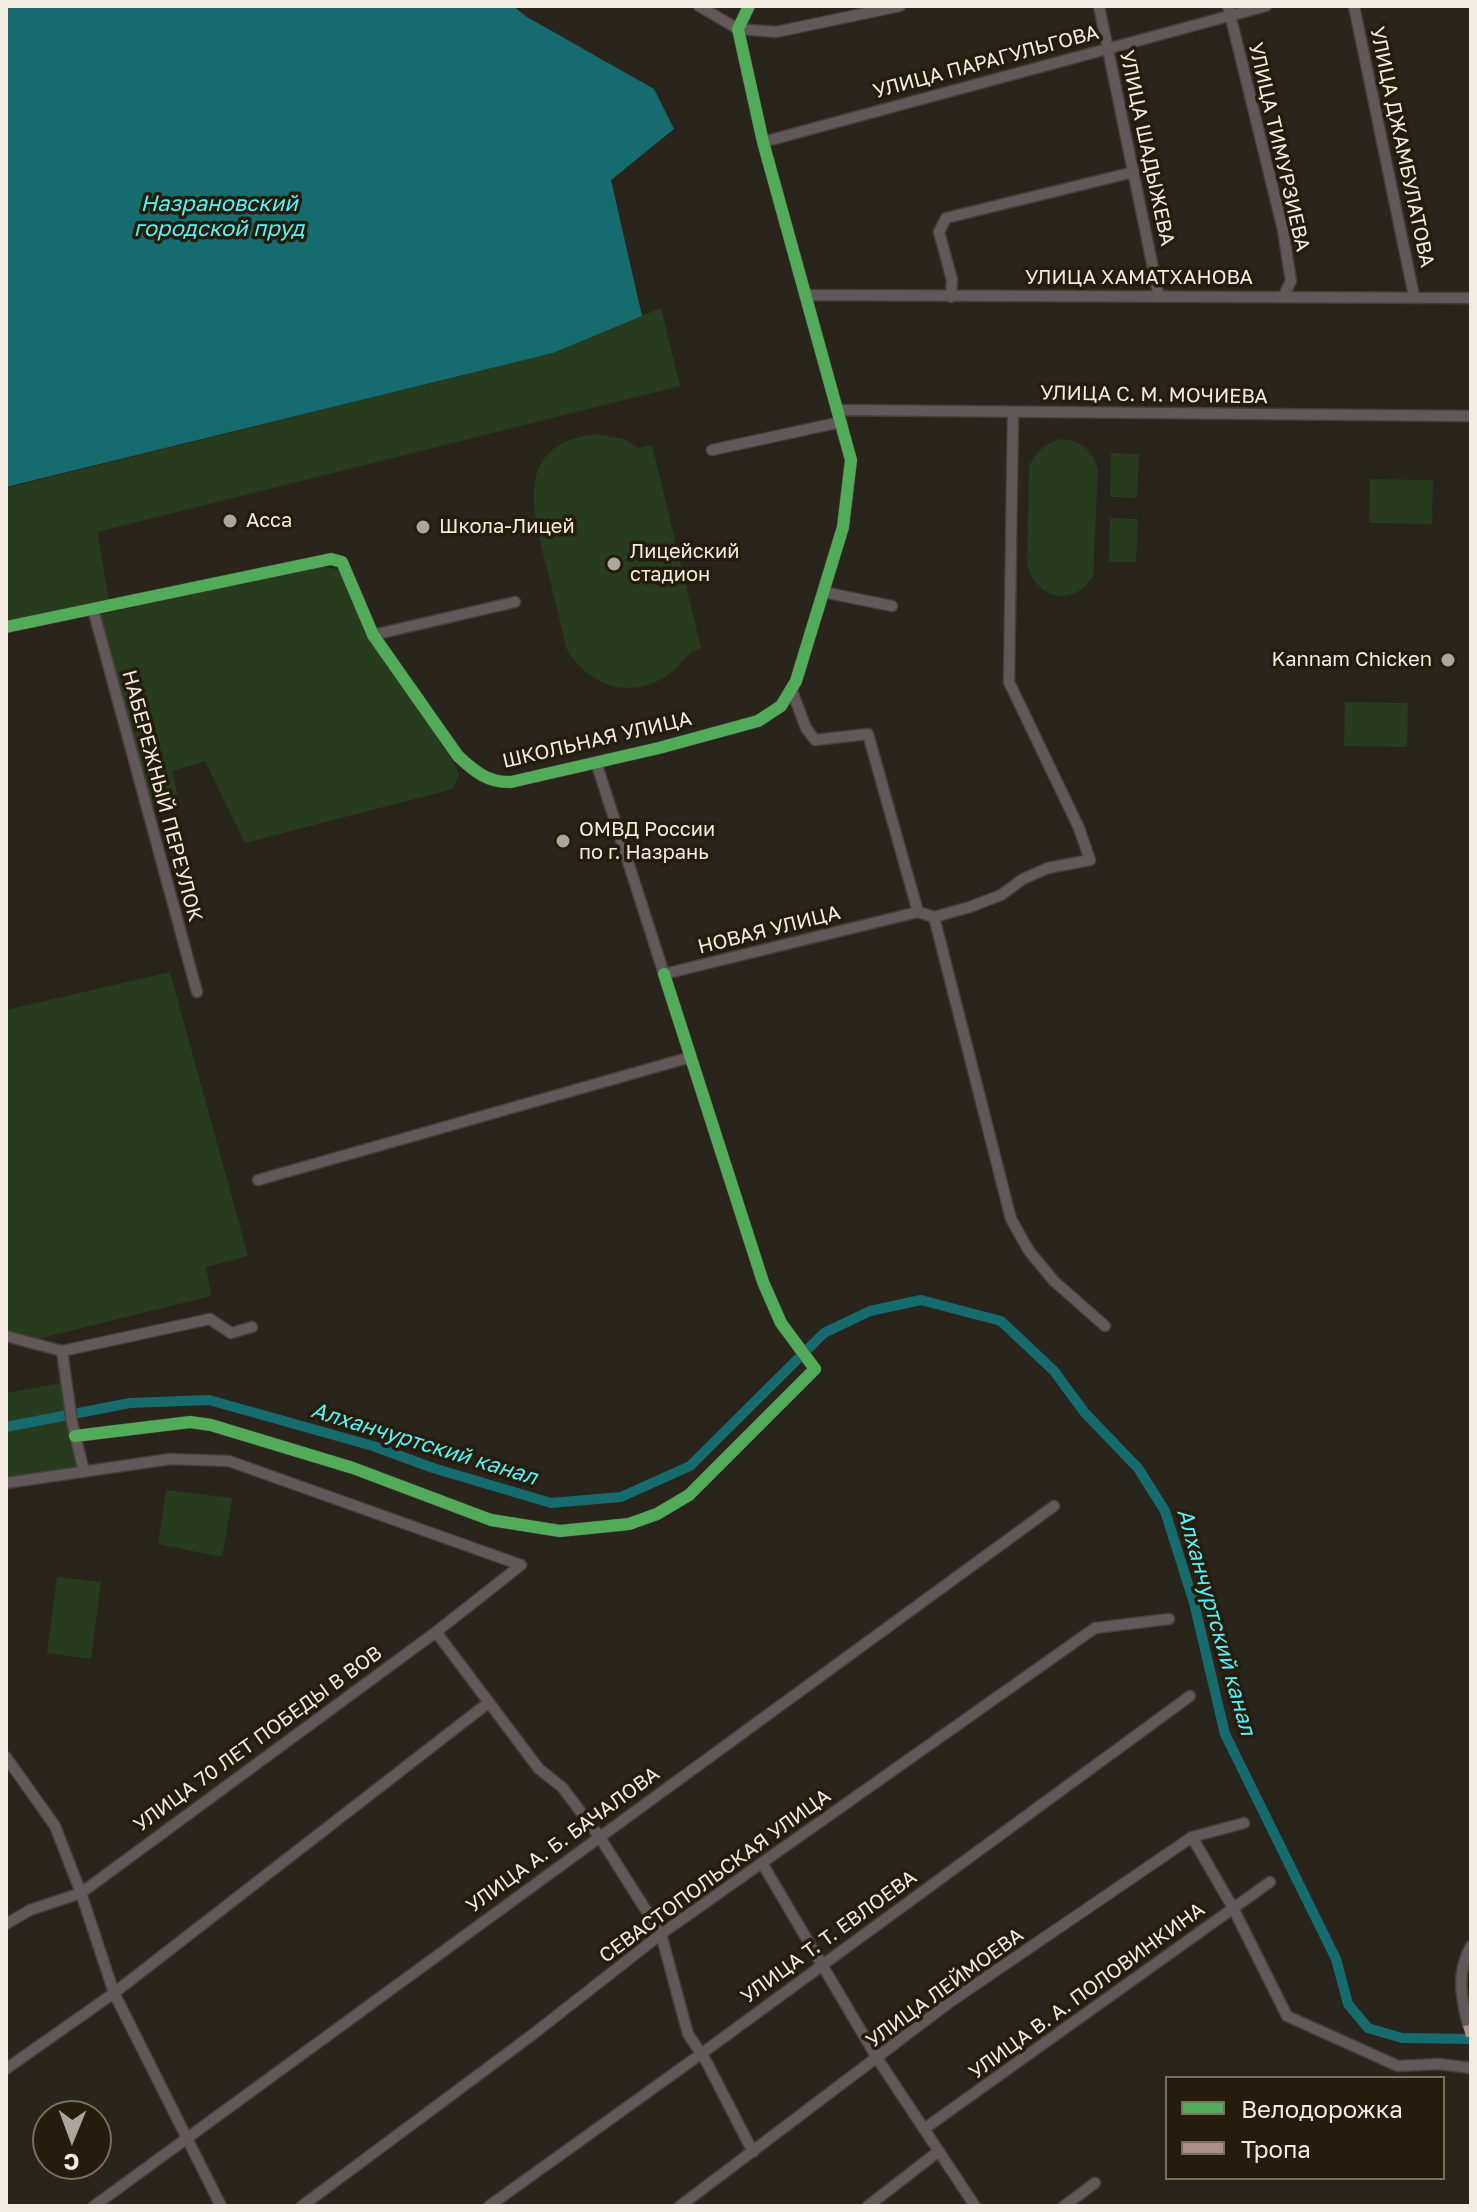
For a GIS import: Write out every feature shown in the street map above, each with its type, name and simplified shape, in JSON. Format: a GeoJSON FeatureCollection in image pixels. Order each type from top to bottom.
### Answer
{"type":"FeatureCollection","features":[{"type":"Feature","properties":{"kind":"street"},"geometry":{"type":"LineString","coordinates":[[699,6],[738,29],[776,32],[900,6]]}},
{"type":"Feature","properties":{"kind":"street"},"geometry":{"type":"LineString","coordinates":[[749,6],[738,29],[763,142],[851,460],[843,527],[792,691],[806,728],[815,740],[868,734],[918,912],[934,917],[1001,895],[1023,879],[1048,868],[1090,860],[1079,828],[1009,682],[1013,412]]}},
{"type":"Feature","properties":{"kind":"street","name":"УЛИЦА ШАДЫЖЕВА"},"geometry":{"type":"LineString","coordinates":[[1099,6],[1159,297]]}},
{"type":"Feature","properties":{"kind":"street","name":"УЛИЦА ПАРАГУЛЬГОВА"},"geometry":{"type":"LineString","coordinates":[[763,142],[1107,48],[1229,10],[1266,6]]}},
{"type":"Feature","properties":{"kind":"street","name":"УЛИЦА ДЖАМБУЛАТОВА"},"geometry":{"type":"LineString","coordinates":[[1354,6],[1414,296]]}},
{"type":"Feature","properties":{"kind":"street","name":"УЛИЦА ТИМУРЗИЕВА"},"geometry":{"type":"LineString","coordinates":[[1229,10],[1283,230],[1291,281],[1284,295]]}},
{"type":"Feature","properties":{"kind":"street"},"geometry":{"type":"LineString","coordinates":[[951,297],[952,280],[939,232],[946,218],[1134,172]]}},
{"type":"Feature","properties":{"kind":"street","name":"УЛИЦА ХАМАТХАНОВА"},"geometry":{"type":"LineString","coordinates":[[807,295],[1471,298]]}},
{"type":"Feature","properties":{"kind":"street","name":"УЛИЦА С. М. МОЧИЕВА"},"geometry":{"type":"LineString","coordinates":[[712,450],[839,416],[1013,412],[1471,416]]}},
{"type":"Feature","properties":{"kind":"street","name":"ШКОЛЬНАЯ УЛИЦА"},"geometry":{"type":"LineString","coordinates":[[6,627],[331,559],[342,562],[373,635],[458,756],[476,772],[498,783],[709,735],[766,717],[781,706],[792,691]]}},
{"type":"Feature","properties":{"kind":"street"},"geometry":{"type":"LineString","coordinates":[[823,592],[892,606]]}},
{"type":"Feature","properties":{"kind":"street"},"geometry":{"type":"LineString","coordinates":[[373,635],[515,602]]}},
{"type":"Feature","properties":{"kind":"street","name":"НАБЕРЕЖНЫЙ ПЕРЕУЛОК"},"geometry":{"type":"LineString","coordinates":[[93,609],[197,992]]}},
{"type":"Feature","properties":{"kind":"street"},"geometry":{"type":"LineString","coordinates":[[75,1436],[190,1422],[211,1425],[353,1468],[491,1520],[560,1531],[629,1524],[657,1514],[689,1495],[815,1369],[781,1323],[763,1282],[596,762]]}},
{"type":"Feature","properties":{"kind":"street","name":"НОВАЯ УЛИЦА"},"geometry":{"type":"LineString","coordinates":[[664,974],[918,912]]}},
{"type":"Feature","properties":{"kind":"street"},"geometry":{"type":"LineString","coordinates":[[934,917],[1011,1219],[1029,1251],[1054,1281],[1105,1326]]}},
{"type":"Feature","properties":{"kind":"street"},"geometry":{"type":"LineString","coordinates":[[258,1180],[691,1057]]}},
{"type":"Feature","properties":{"kind":"street"},"geometry":{"type":"LineString","coordinates":[[6,1336],[62,1351],[210,1319],[231,1333],[252,1327]]}},
{"type":"Feature","properties":{"kind":"street"},"geometry":{"type":"LineString","coordinates":[[6,1483],[84,1472],[72,1422],[62,1351]]}},
{"type":"Feature","properties":{"kind":"street","name":"УЛИЦА 70 ЛЕТ ПОБЕДЫ В ВОВ"},"geometry":{"type":"LineString","coordinates":[[6,1924],[30,1910],[81,1893],[436,1632],[521,1565],[229,1461],[170,1459],[84,1472]]}},
{"type":"Feature","properties":{"kind":"street","name":"УЛИЦА А. Б. БАЧАЛОВА"},"geometry":{"type":"LineString","coordinates":[[94,2206],[1054,1506]]}},
{"type":"Feature","properties":{"kind":"street","name":"СЕВАСТОПОЛЬСКАЯ УЛИЦА"},"geometry":{"type":"LineString","coordinates":[[302,2206],[532,2035],[661,1934],[1095,1628],[1169,1619]]}},
{"type":"Feature","properties":{"kind":"street"},"geometry":{"type":"LineString","coordinates":[[436,1632],[539,1769],[562,1787],[599,1836],[661,1934],[688,2034],[753,2152]]}},
{"type":"Feature","properties":{"kind":"street","name":"УЛИЦА Т. Т. ЕВЛОЕВА"},"geometry":{"type":"LineString","coordinates":[[489,2206],[1190,1696]]}},
{"type":"Feature","properties":{"kind":"street"},"geometry":{"type":"LineString","coordinates":[[6,2069],[114,1993],[488,1703]]}},
{"type":"Feature","properties":{"kind":"street"},"geometry":{"type":"LineString","coordinates":[[8,1765],[55,1826],[114,1993],[221,2206]]}},
{"type":"Feature","properties":{"kind":"street","name":"УЛИЦА ЛЕЙМОЕВА"},"geometry":{"type":"LineString","coordinates":[[680,2206],[950,2002],[1192,1837],[1244,1823]]}},
{"type":"Feature","properties":{"kind":"street"},"geometry":{"type":"LineString","coordinates":[[1192,1837],[1233,1908],[1287,2016],[1398,2066],[1439,2064],[1471,2068]]}},
{"type":"Feature","properties":{"kind":"street"},"geometry":{"type":"LineString","coordinates":[[762,1863],[877,2058],[975,2206]]}},
{"type":"Feature","properties":{"kind":"street","name":"УЛИЦА В. А. ПОЛОВИНКИНА"},"geometry":{"type":"LineString","coordinates":[[924,2129],[1270,1882]]}},
{"type":"Feature","properties":{"kind":"street"},"geometry":{"type":"LineString","coordinates":[[1468,2025],[1459,1987],[1465,1957],[1471,1946]]}},
{"type":"Feature","properties":{"kind":"street"},"geometry":{"type":"LineString","coordinates":[[868,2206],[939,2151]]}},
{"type":"Feature","properties":{"kind":"street"},"geometry":{"type":"LineString","coordinates":[[1064,2206],[1095,2183]]}},
{"type":"Feature","properties":{"kind":"green space"},"geometry":{"type":"Polygon","coordinates":[[[661,308],[680,386],[97,532],[110,606],[6,627],[6,488],[553,353],[661,308]]]}},
{"type":"Feature","properties":{"kind":"green space"},"geometry":{"type":"Polygon","coordinates":[[[597,434],[624,439],[638,448],[652,445],[701,648],[691,653],[668,675],[639,687],[611,686],[598,680],[575,661],[566,648],[536,520],[535,481],[541,464],[552,450],[571,440],[597,434]]]}},
{"type":"Feature","properties":{"kind":"green space"},"geometry":{"type":"Polygon","coordinates":[[[1061,439],[1084,447],[1098,468],[1093,577],[1084,587],[1065,596],[1047,592],[1039,586],[1027,565],[1029,466],[1042,449],[1061,439]]]}},
{"type":"Feature","properties":{"kind":"green space"},"geometry":{"type":"Polygon","coordinates":[[[1111,453],[1139,454],[1137,498],[1110,497],[1111,453]]]}},
{"type":"Feature","properties":{"kind":"green space"},"geometry":{"type":"Polygon","coordinates":[[[1370,479],[1433,480],[1432,524],[1369,523],[1370,479]]]}},
{"type":"Feature","properties":{"kind":"green space"},"geometry":{"type":"Polygon","coordinates":[[[1110,518],[1138,519],[1136,562],[1109,562],[1110,518]]]}},
{"type":"Feature","properties":{"kind":"green space"},"geometry":{"type":"Polygon","coordinates":[[[318,566],[342,572],[366,633],[454,763],[459,774],[453,789],[245,843],[205,761],[172,771],[178,797],[149,807],[99,615],[318,566]]]}},
{"type":"Feature","properties":{"kind":"green space"},"geometry":{"type":"Polygon","coordinates":[[[1345,702],[1408,703],[1407,747],[1344,746],[1345,702]]]}},
{"type":"Feature","properties":{"kind":"green space"},"geometry":{"type":"Polygon","coordinates":[[[170,972],[248,1256],[206,1267],[211,1296],[33,1340],[6,1331],[6,1010],[170,972]]]}},
{"type":"Feature","properties":{"kind":"green space"},"geometry":{"type":"Polygon","coordinates":[[[66,1382],[84,1472],[6,1483],[6,1393],[66,1382]]]}},
{"type":"Feature","properties":{"kind":"green space"},"geometry":{"type":"Polygon","coordinates":[[[166,1490],[232,1498],[222,1557],[158,1544],[166,1490]]]}},
{"type":"Feature","properties":{"kind":"green space"},"geometry":{"type":"Polygon","coordinates":[[[57,1577],[101,1582],[91,1659],[47,1653],[57,1577]]]}},
{"type":"Feature","properties":{"kind":"water","name":"Назрановский городской пруд"},"geometry":{"type":"Polygon","coordinates":[[[6,6],[513,6],[654,89],[674,129],[611,180],[642,316],[553,353],[6,487],[6,6]]]}},
{"type":"Feature","properties":{"kind":"waterway","name":"Алханчуртский канал"},"geometry":{"type":"LineString","coordinates":[[6,1427],[130,1403],[209,1400],[373,1446],[433,1468],[551,1503],[621,1497],[690,1466],[824,1333],[870,1311],[921,1300],[1001,1321],[1054,1371],[1085,1413],[1138,1468],[1165,1511],[1194,1603],[1225,1734],[1336,1959],[1348,2004],[1368,2028],[1402,2038],[1471,2039]]}},
{"type":"Feature","properties":{"kind":"marked path"},"geometry":{"type":"LineString","coordinates":[[1468,2025],[1471,2036]]}},
{"type":"Feature","properties":{"kind":"cycle path"},"geometry":{"type":"LineString","coordinates":[[6,627],[331,559],[342,562],[373,635],[458,756],[482,775],[503,782],[659,748],[758,721],[781,706],[796,681],[843,527],[851,460],[763,142],[738,29],[749,6]]}},
{"type":"Feature","properties":{"kind":"cycle path"},"geometry":{"type":"LineString","coordinates":[[75,1436],[190,1422],[211,1425],[353,1468],[491,1520],[560,1531],[629,1524],[657,1514],[689,1495],[815,1369],[781,1323],[763,1282],[664,974]]}},
{"type":"Feature","properties":{"kind":"place","name":"Асса"},"geometry":{"type":"Point","coordinates":[230,521]}},
{"type":"Feature","properties":{"kind":"place","name":"Школа-Лицей"},"geometry":{"type":"Point","coordinates":[423,527]}},
{"type":"Feature","properties":{"kind":"place","name":"Лицейский стадион"},"geometry":{"type":"Point","coordinates":[614,564]}},
{"type":"Feature","properties":{"kind":"place","name":"Kannam Chicken"},"geometry":{"type":"Point","coordinates":[1448,660]}},
{"type":"Feature","properties":{"kind":"place","name":"ОМВД России по г. Назрань"},"geometry":{"type":"Point","coordinates":[563,841]}}]}
